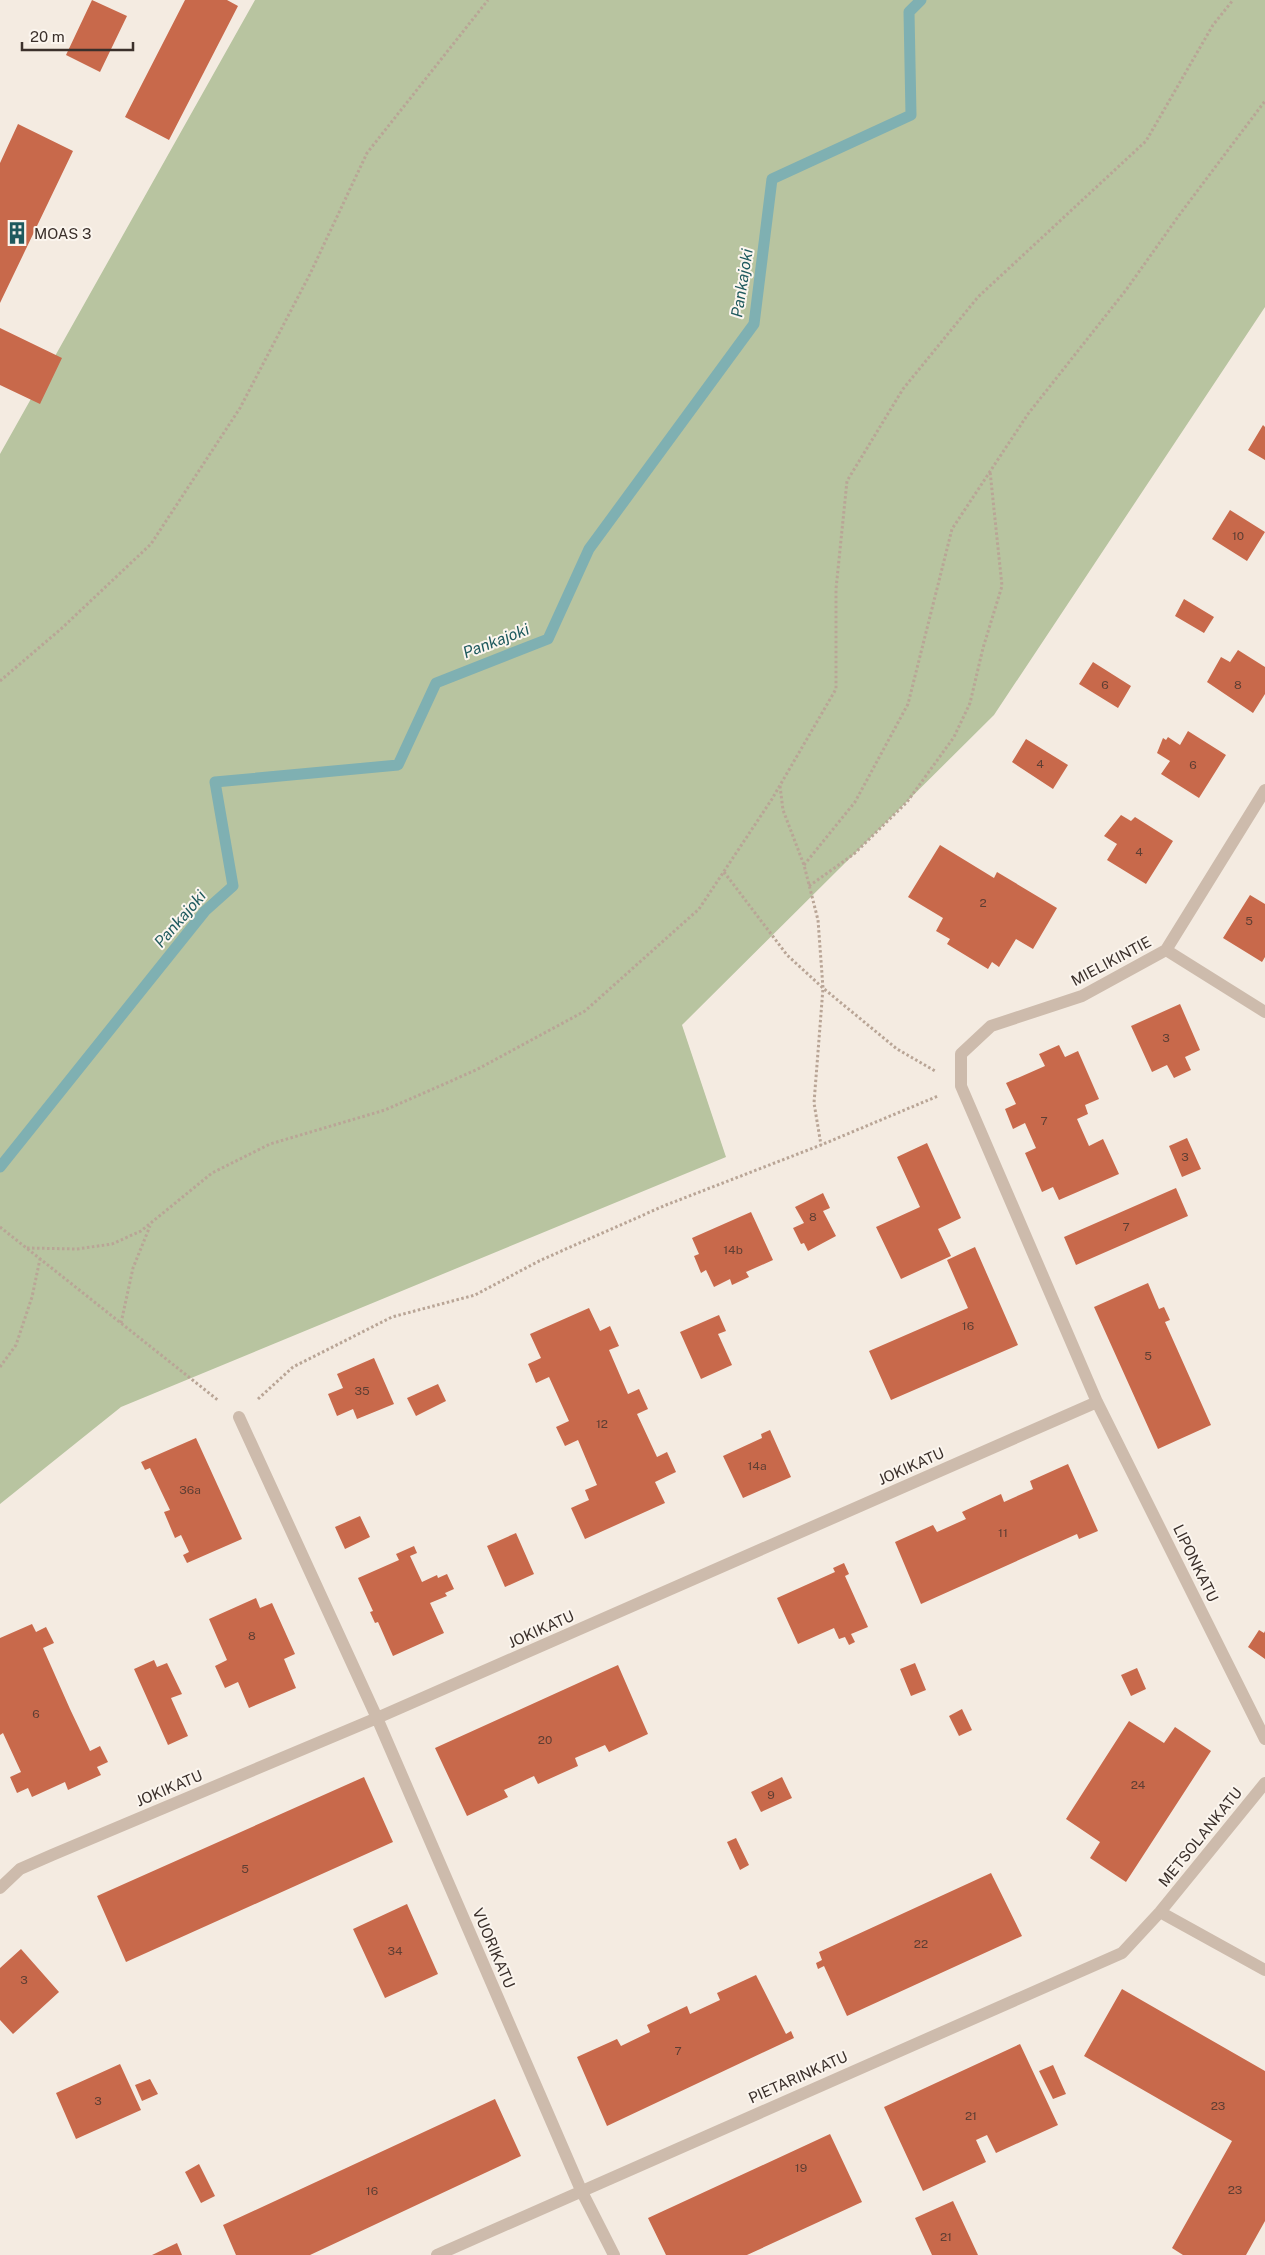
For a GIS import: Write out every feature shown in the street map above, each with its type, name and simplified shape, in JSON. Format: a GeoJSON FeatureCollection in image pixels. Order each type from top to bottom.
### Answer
{"type":"FeatureCollection","features":[{"type":"Feature","properties":{"kind":"street","name":"MIELIKINTIE"},"geometry":{"type":"LineString","coordinates":[[961,1086],[961,1054],[991,1026],[1082,996],[1166,950],[1265,790]]}},
{"type":"Feature","properties":{"kind":"street"},"geometry":{"type":"LineString","coordinates":[[1166,950],[1265,1012]]}},
{"type":"Feature","properties":{"kind":"street","name":"LIPONKATU"},"geometry":{"type":"LineString","coordinates":[[961,1086],[1097,1402],[1265,1739]]}},
{"type":"Feature","properties":{"kind":"street","name":"JOKIKATU"},"geometry":{"type":"LineString","coordinates":[[0,1888],[20,1870],[52,1855],[377,1718],[1097,1402]]}},
{"type":"Feature","properties":{"kind":"street","name":"VUORIKATU"},"geometry":{"type":"LineString","coordinates":[[239,1417],[377,1718],[581,2190],[614,2255]]}},
{"type":"Feature","properties":{"kind":"street","name":"METSOLANKATU"},"geometry":{"type":"LineString","coordinates":[[1160,1912],[1265,1783]]}},
{"type":"Feature","properties":{"kind":"street"},"geometry":{"type":"LineString","coordinates":[[1160,1912],[1265,1970]]}},
{"type":"Feature","properties":{"kind":"street","name":"PIETARINKATU"},"geometry":{"type":"LineString","coordinates":[[437,2255],[1122,1952],[1160,1912]]}},
{"type":"Feature","properties":{"kind":"path"},"geometry":{"type":"LineString","coordinates":[[0,681],[62,628],[151,544],[240,408],[310,274],[367,153],[488,0]]}},
{"type":"Feature","properties":{"kind":"path"},"geometry":{"type":"LineString","coordinates":[[27,1248],[77,1249],[112,1244],[141,1232],[212,1173],[270,1144],[385,1110],[476,1070],[585,1011],[699,909],[780,786],[836,689],[836,589],[847,481],[903,389],[978,297],[1146,141],[1213,26],[1233,0]]}},
{"type":"Feature","properties":{"kind":"path"},"geometry":{"type":"LineString","coordinates":[[804,865],[854,802],[908,704],[952,528],[1028,414],[1126,290],[1180,214],[1265,101]]}},
{"type":"Feature","properties":{"kind":"path"},"geometry":{"type":"LineString","coordinates":[[809,886],[854,854],[906,802],[954,737],[970,703],[983,648],[1002,586],[990,470]]}},
{"type":"Feature","properties":{"kind":"path"},"geometry":{"type":"LineString","coordinates":[[780,786],[784,810],[804,865],[818,920],[823,988],[814,1103],[821,1146]]}},
{"type":"Feature","properties":{"kind":"path"},"geometry":{"type":"LineString","coordinates":[[724,872],[787,954],[823,988],[897,1049],[961,1086]]}},
{"type":"Feature","properties":{"kind":"path"},"geometry":{"type":"LineString","coordinates":[[0,1227],[239,1417],[293,1367],[392,1317],[475,1295],[541,1260],[666,1205],[821,1146],[961,1086]]}},
{"type":"Feature","properties":{"kind":"path"},"geometry":{"type":"LineString","coordinates":[[121,1323],[133,1268],[151,1223]]}},
{"type":"Feature","properties":{"kind":"path"},"geometry":{"type":"LineString","coordinates":[[0,1367],[16,1344],[32,1297],[40,1259]]}},
{"type":"Feature","properties":{"kind":"green space"},"geometry":{"type":"Polygon","coordinates":[[[255,0],[1265,0],[1265,307],[994,715],[682,1025],[726,1157],[121,1407],[0,1504],[0,454],[255,0]]]}},
{"type":"Feature","properties":{"kind":"building"},"geometry":{"type":"Polygon","coordinates":[[[92,0],[127,16],[100,72],[66,55],[92,0]]]}},
{"type":"Feature","properties":{"kind":"building"},"geometry":{"type":"Polygon","coordinates":[[[185,0],[227,0],[238,6],[169,140],[125,117],[185,0]]]}},
{"type":"Feature","properties":{"kind":"building","name":"MOAS 3"},"geometry":{"type":"Polygon","coordinates":[[[18,124],[73,151],[0,303],[0,163],[18,124]]]}},
{"type":"Feature","properties":{"kind":"building"},"geometry":{"type":"Polygon","coordinates":[[[0,328],[62,358],[40,404],[0,385],[0,328]]]}},
{"type":"Feature","properties":{"kind":"building"},"geometry":{"type":"Polygon","coordinates":[[[1263,425],[1265,427],[1265,460],[1248,450],[1263,425]]]}},
{"type":"Feature","properties":{"kind":"building"},"geometry":{"type":"Polygon","coordinates":[[[1230,510],[1265,532],[1247,561],[1212,539],[1230,510]]]}},
{"type":"Feature","properties":{"kind":"building"},"geometry":{"type":"Polygon","coordinates":[[[1184,599],[1214,617],[1204,633],[1175,616],[1184,599]]]}},
{"type":"Feature","properties":{"kind":"building"},"geometry":{"type":"Polygon","coordinates":[[[1238,650],[1265,667],[1265,694],[1253,713],[1207,682],[1221,657],[1230,662],[1238,650]]]}},
{"type":"Feature","properties":{"kind":"building"},"geometry":{"type":"Polygon","coordinates":[[[1093,662],[1131,686],[1118,708],[1079,684],[1093,662]]]}},
{"type":"Feature","properties":{"kind":"building"},"geometry":{"type":"Polygon","coordinates":[[[1188,731],[1226,755],[1199,798],[1161,774],[1170,761],[1157,753],[1163,738],[1166,740],[1168,737],[1180,745],[1188,731]]]}},
{"type":"Feature","properties":{"kind":"building"},"geometry":{"type":"Polygon","coordinates":[[[1026,739],[1068,765],[1053,789],[1012,762],[1026,739]]]}},
{"type":"Feature","properties":{"kind":"building"},"geometry":{"type":"Polygon","coordinates":[[[1121,815],[1131,821],[1135,817],[1173,841],[1146,884],[1107,860],[1117,844],[1104,836],[1121,815]]]}},
{"type":"Feature","properties":{"kind":"building"},"geometry":{"type":"Polygon","coordinates":[[[940,845],[994,878],[997,872],[1057,908],[1033,949],[1016,939],[999,967],[992,962],[988,969],[947,944],[950,939],[936,931],[943,918],[908,897],[940,845]]]}},
{"type":"Feature","properties":{"kind":"building"},"geometry":{"type":"Polygon","coordinates":[[[1250,895],[1265,904],[1265,957],[1262,962],[1223,938],[1250,895]]]}},
{"type":"Feature","properties":{"kind":"building"},"geometry":{"type":"Polygon","coordinates":[[[1180,1004],[1200,1050],[1185,1057],[1191,1070],[1174,1078],[1167,1065],[1152,1072],[1131,1026],[1180,1004]]]}},
{"type":"Feature","properties":{"kind":"building"},"geometry":{"type":"Polygon","coordinates":[[[1059,1045],[1065,1057],[1078,1051],[1099,1099],[1085,1105],[1088,1114],[1077,1119],[1089,1146],[1103,1139],[1119,1174],[1059,1200],[1053,1187],[1042,1192],[1025,1153],[1036,1148],[1025,1123],[1013,1129],[1005,1109],[1016,1104],[1006,1083],[1045,1066],[1039,1054],[1059,1045]]]}},
{"type":"Feature","properties":{"kind":"building"},"geometry":{"type":"Polygon","coordinates":[[[1187,1138],[1201,1169],[1182,1177],[1169,1146],[1187,1138]]]}},
{"type":"Feature","properties":{"kind":"building"},"geometry":{"type":"Polygon","coordinates":[[[927,1143],[961,1218],[938,1229],[951,1256],[901,1279],[876,1227],[920,1207],[897,1157],[927,1143]]]}},
{"type":"Feature","properties":{"kind":"building"},"geometry":{"type":"Polygon","coordinates":[[[1176,1188],[1188,1216],[1076,1265],[1064,1237],[1176,1188]]]}},
{"type":"Feature","properties":{"kind":"building"},"geometry":{"type":"Polygon","coordinates":[[[823,1193],[830,1208],[823,1211],[836,1236],[808,1251],[804,1243],[801,1244],[793,1228],[804,1223],[795,1207],[823,1193]]]}},
{"type":"Feature","properties":{"kind":"building"},"geometry":{"type":"Polygon","coordinates":[[[751,1212],[773,1260],[746,1272],[749,1277],[732,1285],[730,1279],[714,1287],[706,1270],[701,1273],[694,1256],[699,1254],[692,1238],[751,1212]]]}},
{"type":"Feature","properties":{"kind":"building"},"geometry":{"type":"Polygon","coordinates":[[[975,1247],[1018,1345],[891,1400],[869,1351],[968,1308],[947,1260],[975,1247]]]}},
{"type":"Feature","properties":{"kind":"building"},"geometry":{"type":"Polygon","coordinates":[[[1148,1283],[1159,1309],[1164,1307],[1170,1320],[1165,1322],[1211,1425],[1158,1449],[1094,1307],[1148,1283]]]}},
{"type":"Feature","properties":{"kind":"building"},"geometry":{"type":"Polygon","coordinates":[[[589,1308],[600,1331],[610,1326],[619,1346],[609,1350],[628,1394],[639,1389],[648,1409],[637,1414],[657,1457],[667,1452],[676,1472],[655,1482],[665,1503],[585,1539],[571,1508],[589,1500],[585,1490],[597,1485],[578,1440],[565,1446],[556,1427],[569,1421],[549,1377],[536,1383],[528,1364],[541,1358],[530,1334],[589,1308]]]}},
{"type":"Feature","properties":{"kind":"building"},"geometry":{"type":"Polygon","coordinates":[[[719,1315],[726,1331],[718,1334],[732,1365],[701,1379],[680,1332],[719,1315]]]}},
{"type":"Feature","properties":{"kind":"building"},"geometry":{"type":"Polygon","coordinates":[[[374,1358],[394,1404],[357,1419],[353,1409],[337,1416],[328,1394],[343,1388],[337,1374],[374,1358]]]}},
{"type":"Feature","properties":{"kind":"building"},"geometry":{"type":"Polygon","coordinates":[[[438,1384],[446,1401],[416,1416],[407,1398],[438,1384]]]}},
{"type":"Feature","properties":{"kind":"building"},"geometry":{"type":"Polygon","coordinates":[[[770,1430],[791,1477],[743,1498],[723,1456],[762,1438],[761,1434],[770,1430]]]}},
{"type":"Feature","properties":{"kind":"building"},"geometry":{"type":"Polygon","coordinates":[[[196,1438],[242,1539],[187,1563],[183,1555],[189,1552],[181,1535],[175,1538],[164,1512],[170,1510],[150,1468],[145,1470],[141,1462],[196,1438]]]}},
{"type":"Feature","properties":{"kind":"building"},"geometry":{"type":"Polygon","coordinates":[[[1068,1464],[1098,1531],[1079,1539],[1077,1534],[921,1604],[895,1542],[933,1525],[937,1532],[966,1519],[962,1512],[1001,1494],[1004,1502],[1033,1489],[1030,1481],[1068,1464]]]}},
{"type":"Feature","properties":{"kind":"building"},"geometry":{"type":"Polygon","coordinates":[[[360,1516],[370,1537],[345,1549],[335,1527],[360,1516]]]}},
{"type":"Feature","properties":{"kind":"building"},"geometry":{"type":"Polygon","coordinates":[[[516,1533],[534,1574],[505,1587],[487,1546],[516,1533]]]}},
{"type":"Feature","properties":{"kind":"building"},"geometry":{"type":"Polygon","coordinates":[[[414,1546],[417,1553],[410,1556],[422,1582],[437,1575],[438,1578],[447,1574],[454,1589],[445,1593],[447,1596],[430,1603],[444,1633],[393,1656],[378,1622],[375,1623],[370,1612],[373,1611],[358,1578],[399,1560],[396,1554],[414,1546]]]}},
{"type":"Feature","properties":{"kind":"building"},"geometry":{"type":"Polygon","coordinates":[[[844,1563],[849,1574],[845,1576],[868,1627],[851,1634],[855,1642],[849,1645],[845,1637],[839,1639],[834,1628],[798,1644],[777,1598],[835,1572],[833,1568],[844,1563]]]}},
{"type":"Feature","properties":{"kind":"building"},"geometry":{"type":"Polygon","coordinates":[[[256,1598],[260,1608],[272,1603],[295,1654],[284,1659],[296,1688],[249,1708],[238,1682],[225,1688],[215,1666],[227,1660],[209,1619],[256,1598]]]}},
{"type":"Feature","properties":{"kind":"building"},"geometry":{"type":"Polygon","coordinates":[[[32,1624],[36,1632],[46,1627],[54,1643],[43,1648],[70,1709],[90,1751],[100,1746],[108,1762],[97,1767],[101,1775],[68,1790],[65,1782],[32,1797],[28,1788],[17,1793],[10,1777],[21,1772],[3,1733],[0,1735],[0,1638],[32,1624]]]}},
{"type":"Feature","properties":{"kind":"building"},"geometry":{"type":"Polygon","coordinates":[[[1259,1630],[1264,1633],[1265,1631],[1265,1659],[1248,1647],[1259,1630]]]}},
{"type":"Feature","properties":{"kind":"building"},"geometry":{"type":"Polygon","coordinates":[[[154,1660],[157,1667],[167,1663],[182,1694],[171,1698],[188,1736],[168,1745],[134,1669],[154,1660]]]}},
{"type":"Feature","properties":{"kind":"building"},"geometry":{"type":"Polygon","coordinates":[[[915,1663],[926,1690],[911,1696],[900,1669],[915,1663]]]}},
{"type":"Feature","properties":{"kind":"building"},"geometry":{"type":"Polygon","coordinates":[[[618,1665],[648,1734],[609,1752],[605,1745],[575,1758],[578,1766],[538,1784],[534,1776],[504,1790],[508,1797],[467,1816],[435,1748],[618,1665]]]}},
{"type":"Feature","properties":{"kind":"building"},"geometry":{"type":"Polygon","coordinates":[[[1137,1668],[1146,1689],[1131,1696],[1121,1675],[1137,1668]]]}},
{"type":"Feature","properties":{"kind":"building"},"geometry":{"type":"Polygon","coordinates":[[[962,1709],[972,1730],[959,1736],[949,1716],[962,1709]]]}},
{"type":"Feature","properties":{"kind":"building"},"geometry":{"type":"Polygon","coordinates":[[[1129,1721],[1164,1743],[1175,1727],[1211,1751],[1126,1882],[1090,1858],[1100,1842],[1066,1819],[1129,1721]]]}},
{"type":"Feature","properties":{"kind":"building"},"geometry":{"type":"Polygon","coordinates":[[[364,1777],[393,1842],[126,1962],[97,1896],[364,1777]]]}},
{"type":"Feature","properties":{"kind":"building"},"geometry":{"type":"Polygon","coordinates":[[[782,1777],[792,1798],[761,1812],[751,1792],[782,1777]]]}},
{"type":"Feature","properties":{"kind":"building"},"geometry":{"type":"Polygon","coordinates":[[[736,1838],[749,1865],[740,1870],[727,1842],[736,1838]]]}},
{"type":"Feature","properties":{"kind":"building"},"geometry":{"type":"Polygon","coordinates":[[[991,1873],[1022,1936],[847,2016],[824,1966],[818,1969],[816,1963],[822,1960],[819,1952],[991,1873]]]}},
{"type":"Feature","properties":{"kind":"building"},"geometry":{"type":"Polygon","coordinates":[[[407,1904],[438,1974],[385,1998],[353,1929],[407,1904]]]}},
{"type":"Feature","properties":{"kind":"building"},"geometry":{"type":"Polygon","coordinates":[[[21,1949],[59,1992],[13,2034],[0,2020],[0,1968],[21,1949]]]}},
{"type":"Feature","properties":{"kind":"building"},"geometry":{"type":"Polygon","coordinates":[[[756,1975],[786,2034],[791,2031],[794,2038],[607,2126],[577,2057],[617,2039],[621,2046],[650,2032],[647,2025],[687,2006],[690,2014],[720,2000],[717,1993],[756,1975]]]}},
{"type":"Feature","properties":{"kind":"building"},"geometry":{"type":"Polygon","coordinates":[[[1122,1989],[1265,2071],[1265,2221],[1246,2255],[1183,2255],[1172,2248],[1232,2141],[1084,2056],[1122,1989]]]}},
{"type":"Feature","properties":{"kind":"building"},"geometry":{"type":"Polygon","coordinates":[[[1020,2044],[1058,2125],[996,2153],[987,2135],[976,2140],[986,2162],[923,2191],[884,2107],[1020,2044]]]}},
{"type":"Feature","properties":{"kind":"building"},"geometry":{"type":"Polygon","coordinates":[[[120,2064],[141,2110],[76,2139],[56,2093],[120,2064]]]}},
{"type":"Feature","properties":{"kind":"building"},"geometry":{"type":"Polygon","coordinates":[[[1053,2065],[1066,2094],[1053,2099],[1039,2071],[1053,2065]]]}},
{"type":"Feature","properties":{"kind":"building"},"geometry":{"type":"Polygon","coordinates":[[[150,2079],[158,2094],[142,2101],[135,2085],[150,2079]]]}},
{"type":"Feature","properties":{"kind":"building"},"geometry":{"type":"Polygon","coordinates":[[[495,2099],[521,2156],[310,2255],[236,2255],[223,2225],[495,2099]]]}},
{"type":"Feature","properties":{"kind":"building"},"geometry":{"type":"Polygon","coordinates":[[[830,2134],[862,2202],[747,2255],[666,2255],[648,2218],[830,2134]]]}},
{"type":"Feature","properties":{"kind":"building"},"geometry":{"type":"Polygon","coordinates":[[[199,2164],[215,2196],[201,2203],[185,2172],[199,2164]]]}},
{"type":"Feature","properties":{"kind":"building"},"geometry":{"type":"Polygon","coordinates":[[[953,2201],[978,2255],[932,2255],[915,2218],[953,2201]]]}},
{"type":"Feature","properties":{"kind":"building"},"geometry":{"type":"Polygon","coordinates":[[[177,2243],[182,2255],[152,2255],[177,2243]]]}},
{"type":"Feature","properties":{"kind":"waterway","name":"Pankajoki"},"geometry":{"type":"LineString","coordinates":[[0,1167],[205,911],[233,886],[215,782],[398,765],[436,683],[548,639],[589,549],[754,324],[772,179],[911,115],[909,12],[921,0]]}},
{"type":"Feature","properties":{"kind":"place","name":"MOAS 3"},"geometry":{"type":"Point","coordinates":[17,233]}}]}
